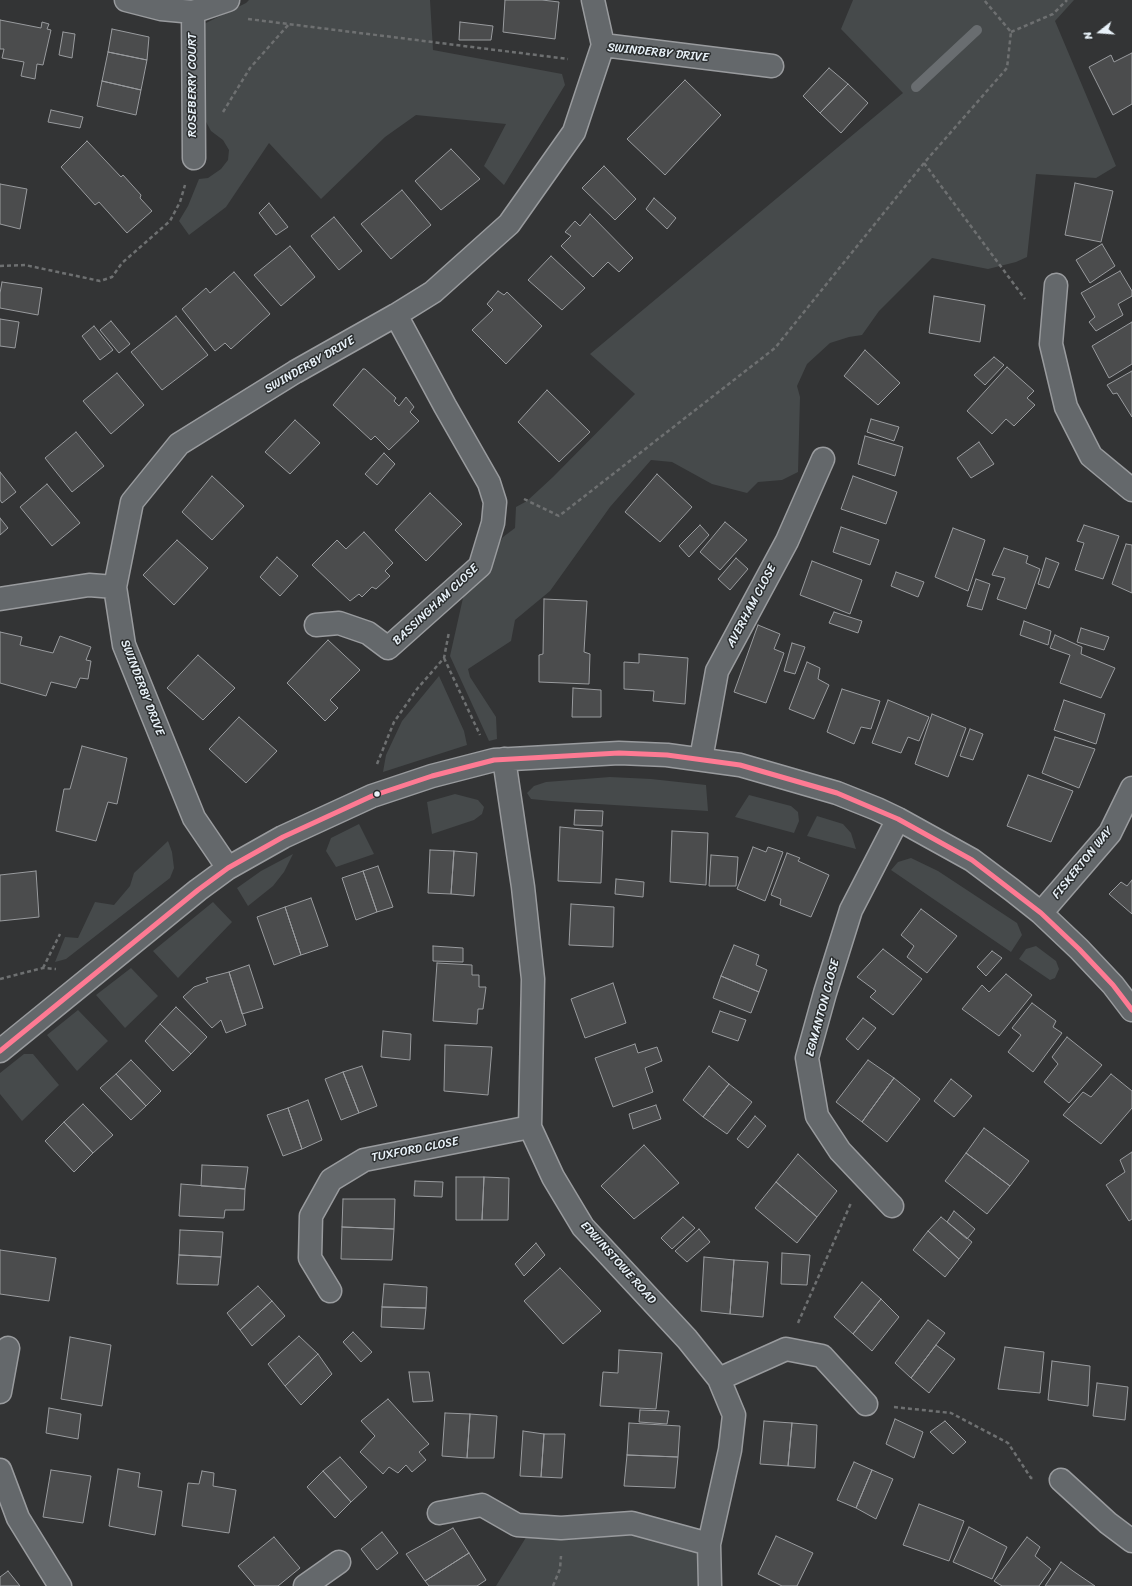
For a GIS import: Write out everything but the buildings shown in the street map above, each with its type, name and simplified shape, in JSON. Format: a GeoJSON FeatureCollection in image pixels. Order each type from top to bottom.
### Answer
{"type":"FeatureCollection","features":[{"type":"Feature","properties":{"kind":"street"},"geometry":{"type":"LineString","coordinates":[[126,0],[161,9],[193,12],[228,0]]}},
{"type":"Feature","properties":{"kind":"street"},"geometry":{"type":"LineString","coordinates":[[593,0],[603,45]]}},
{"type":"Feature","properties":{"kind":"street","name":"ROSEBERRY COURT"},"geometry":{"type":"LineString","coordinates":[[193,12],[194,158]]}},
{"type":"Feature","properties":{"kind":"street","name":"SWINDERBY DRIVE"},"geometry":{"type":"LineString","coordinates":[[228,868],[194,818],[124,645],[115,587],[132,502],[179,444],[295,372],[396,315],[433,292],[509,224],[574,132],[603,45],[772,66]]}},
{"type":"Feature","properties":{"kind":"street"},"geometry":{"type":"LineString","coordinates":[[1056,285],[1051,344],[1066,408],[1091,456],[1132,490]]}},
{"type":"Feature","properties":{"kind":"street","name":"BASSINGHAM CLOSE"},"geometry":{"type":"LineString","coordinates":[[316,625],[338,623],[368,633],[388,648],[480,566],[493,523],[495,502],[489,483],[396,315]]}},
{"type":"Feature","properties":{"kind":"street","name":"AVERHAM CLOSE"},"geometry":{"type":"LineString","coordinates":[[701,759],[717,671],[787,541],[823,459]]}},
{"type":"Feature","properties":{"kind":"street"},"geometry":{"type":"LineString","coordinates":[[0,599],[89,585],[115,587]]}},
{"type":"Feature","properties":{"kind":"street"},"geometry":{"type":"LineString","coordinates":[[0,1050],[198,890],[228,868],[284,837],[372,796],[432,776],[499,759],[620,753],[667,755],[740,765],[837,793],[898,819],[972,860],[1041,913],[1079,949],[1113,985],[1132,1010]]}},
{"type":"Feature","properties":{"kind":"street","name":"EDWINSTOWE ROAD"},"geometry":{"type":"LineString","coordinates":[[499,759],[523,887],[534,979],[530,1127],[553,1177],[584,1227],[687,1339],[719,1379],[734,1415],[730,1450],[709,1544],[710,1586]]}},
{"type":"Feature","properties":{"kind":"street","name":"FISKERTON WAY"},"geometry":{"type":"LineString","coordinates":[[1041,913],[1110,832],[1132,788]]}},
{"type":"Feature","properties":{"kind":"street","name":"EGMANTON CLOSE"},"geometry":{"type":"LineString","coordinates":[[892,1206],[840,1151],[817,1116],[808,1058],[825,993],[851,910],[898,819]]}},
{"type":"Feature","properties":{"kind":"street","name":"TUXFORD CLOSE"},"geometry":{"type":"LineString","coordinates":[[330,1291],[310,1258],[311,1216],[331,1180],[364,1160],[530,1127]]}},
{"type":"Feature","properties":{"kind":"street"},"geometry":{"type":"LineString","coordinates":[[0,1392],[8,1348]]}},
{"type":"Feature","properties":{"kind":"street"},"geometry":{"type":"LineString","coordinates":[[719,1379],[786,1349],[822,1356],[866,1404]]}},
{"type":"Feature","properties":{"kind":"street"},"geometry":{"type":"LineString","coordinates":[[0,1470],[18,1518],[60,1586]]}},
{"type":"Feature","properties":{"kind":"street"},"geometry":{"type":"LineString","coordinates":[[1061,1480],[1108,1524],[1132,1541]]}},
{"type":"Feature","properties":{"kind":"street"},"geometry":{"type":"LineString","coordinates":[[439,1514],[482,1505],[517,1525],[561,1528],[632,1522],[709,1544]]}},
{"type":"Feature","properties":{"kind":"street"},"geometry":{"type":"LineString","coordinates":[[306,1586],[339,1562]]}},
{"type":"Feature","properties":{"kind":"path"},"geometry":{"type":"LineString","coordinates":[[489,483],[559,516],[775,348],[924,162],[1007,68],[1010,32],[984,0]]}},
{"type":"Feature","properties":{"kind":"path"},"geometry":{"type":"LineString","coordinates":[[1010,32],[1053,14],[1067,0]]}},
{"type":"Feature","properties":{"kind":"path"},"geometry":{"type":"LineString","coordinates":[[245,18],[570,59],[596,66]]}},
{"type":"Feature","properties":{"kind":"path"},"geometry":{"type":"LineString","coordinates":[[219,118],[250,68],[289,24]]}},
{"type":"Feature","properties":{"kind":"path"},"geometry":{"type":"LineString","coordinates":[[0,266],[25,265],[100,281],[112,276],[122,263],[170,221],[180,202],[194,158]]}},
{"type":"Feature","properties":{"kind":"path"},"geometry":{"type":"LineString","coordinates":[[924,162],[1036,313],[1053,326]]}},
{"type":"Feature","properties":{"kind":"path"},"geometry":{"type":"LineString","coordinates":[[372,796],[374,770],[394,722],[417,689],[444,658],[450,629]]}},
{"type":"Feature","properties":{"kind":"path"},"geometry":{"type":"LineString","coordinates":[[444,658],[484,742],[499,759]]}},
{"type":"Feature","properties":{"kind":"path"},"geometry":{"type":"LineString","coordinates":[[43,968],[60,934]]}},
{"type":"Feature","properties":{"kind":"path"},"geometry":{"type":"LineString","coordinates":[[0,980],[43,968],[61,969]]}},
{"type":"Feature","properties":{"kind":"path"},"geometry":{"type":"LineString","coordinates":[[786,1349],[864,1175]]}},
{"type":"Feature","properties":{"kind":"path"},"geometry":{"type":"LineString","coordinates":[[866,1404],[951,1414],[1008,1443],[1031,1478],[1061,1480]]}},
{"type":"Feature","properties":{"kind":"shaded area"},"geometry":{"type":"Polygon","coordinates":[[[249,0],[430,0],[433,50],[562,74],[565,85],[504,185],[484,166],[506,124],[416,115],[385,137],[321,199],[269,143],[226,207],[189,235],[179,221],[188,206],[199,179],[208,178],[221,169],[228,160],[229,150],[223,140],[211,131],[205,120],[204,24],[246,3],[249,0]]]}},
{"type":"Feature","properties":{"kind":"shaded area"},"geometry":{"type":"Polygon","coordinates":[[[853,0],[1074,0],[1055,21],[1116,166],[1096,178],[1036,174],[1027,257],[1016,262],[988,269],[932,258],[879,311],[862,335],[849,337],[830,343],[807,364],[797,386],[800,397],[798,472],[782,480],[758,482],[747,493],[712,484],[672,462],[651,460],[610,507],[550,591],[515,620],[511,641],[468,669],[470,677],[496,717],[497,739],[489,741],[450,656],[465,589],[496,549],[503,537],[515,528],[516,507],[527,501],[553,477],[635,394],[590,354],[903,93],[841,29],[853,0]]]}},
{"type":"Feature","properties":{"kind":"shaded area"},"geometry":{"type":"Polygon","coordinates":[[[439,676],[464,731],[467,745],[383,772],[386,755],[402,721],[439,676]]]}},
{"type":"Feature","properties":{"kind":"shaded area"},"geometry":{"type":"Polygon","coordinates":[[[610,777],[651,779],[706,785],[708,811],[551,801],[531,799],[527,793],[534,786],[546,782],[610,777]]]}},
{"type":"Feature","properties":{"kind":"shaded area"},"geometry":{"type":"Polygon","coordinates":[[[455,794],[478,800],[484,807],[482,814],[474,820],[432,834],[427,802],[455,794]]]}},
{"type":"Feature","properties":{"kind":"shaded area"},"geometry":{"type":"Polygon","coordinates":[[[749,795],[791,806],[798,812],[799,821],[794,833],[735,817],[749,795]]]}},
{"type":"Feature","properties":{"kind":"shaded area"},"geometry":{"type":"Polygon","coordinates":[[[817,816],[843,824],[851,833],[856,849],[807,836],[817,816]]]}},
{"type":"Feature","properties":{"kind":"shaded area"},"geometry":{"type":"Polygon","coordinates":[[[359,824],[374,854],[336,867],[326,851],[331,838],[359,824]]]}},
{"type":"Feature","properties":{"kind":"shaded area"},"geometry":{"type":"Polygon","coordinates":[[[168,841],[172,852],[174,868],[170,878],[66,959],[55,962],[65,937],[78,938],[95,902],[114,905],[130,886],[134,873],[168,841]]]}},
{"type":"Feature","properties":{"kind":"shaded area"},"geometry":{"type":"Polygon","coordinates":[[[293,854],[284,872],[273,886],[248,906],[237,888],[261,871],[293,854]]]}},
{"type":"Feature","properties":{"kind":"shaded area"},"geometry":{"type":"Polygon","coordinates":[[[911,858],[938,871],[1017,923],[1022,935],[1011,952],[891,870],[898,862],[911,858]]]}},
{"type":"Feature","properties":{"kind":"shaded area"},"geometry":{"type":"Polygon","coordinates":[[[213,902],[232,922],[178,978],[153,951],[213,902]]]}},
{"type":"Feature","properties":{"kind":"shaded area"},"geometry":{"type":"Polygon","coordinates":[[[1036,946],[1056,961],[1059,969],[1055,978],[1050,980],[1019,959],[1026,949],[1036,946]]]}},
{"type":"Feature","properties":{"kind":"shaded area"},"geometry":{"type":"Polygon","coordinates":[[[131,968],[158,996],[125,1028],[96,995],[131,968]]]}},
{"type":"Feature","properties":{"kind":"shaded area"},"geometry":{"type":"Polygon","coordinates":[[[78,1010],[108,1041],[77,1071],[47,1035],[78,1010]]]}},
{"type":"Feature","properties":{"kind":"shaded area"},"geometry":{"type":"Polygon","coordinates":[[[24,1054],[33,1054],[59,1085],[22,1121],[0,1094],[0,1073],[24,1054]]]}},
{"type":"Feature","properties":{"kind":"shaded area"},"geometry":{"type":"Polygon","coordinates":[[[632,1523],[709,1544],[710,1586],[496,1586],[533,1526],[632,1523]]]}},
{"type":"Feature","properties":{"kind":"waterway"},"geometry":{"type":"LineString","coordinates":[[916,87],[977,30]]}},
{"type":"Feature","properties":{"kind":"transit line"},"geometry":{"type":"LineString","coordinates":[[0,1051],[198,890],[228,868],[283,837],[372,796],[432,776],[494,760],[619,753],[667,755],[740,765],[837,793],[898,819],[972,860],[1041,913],[1079,949],[1113,985],[1132,1010]]}}]}
